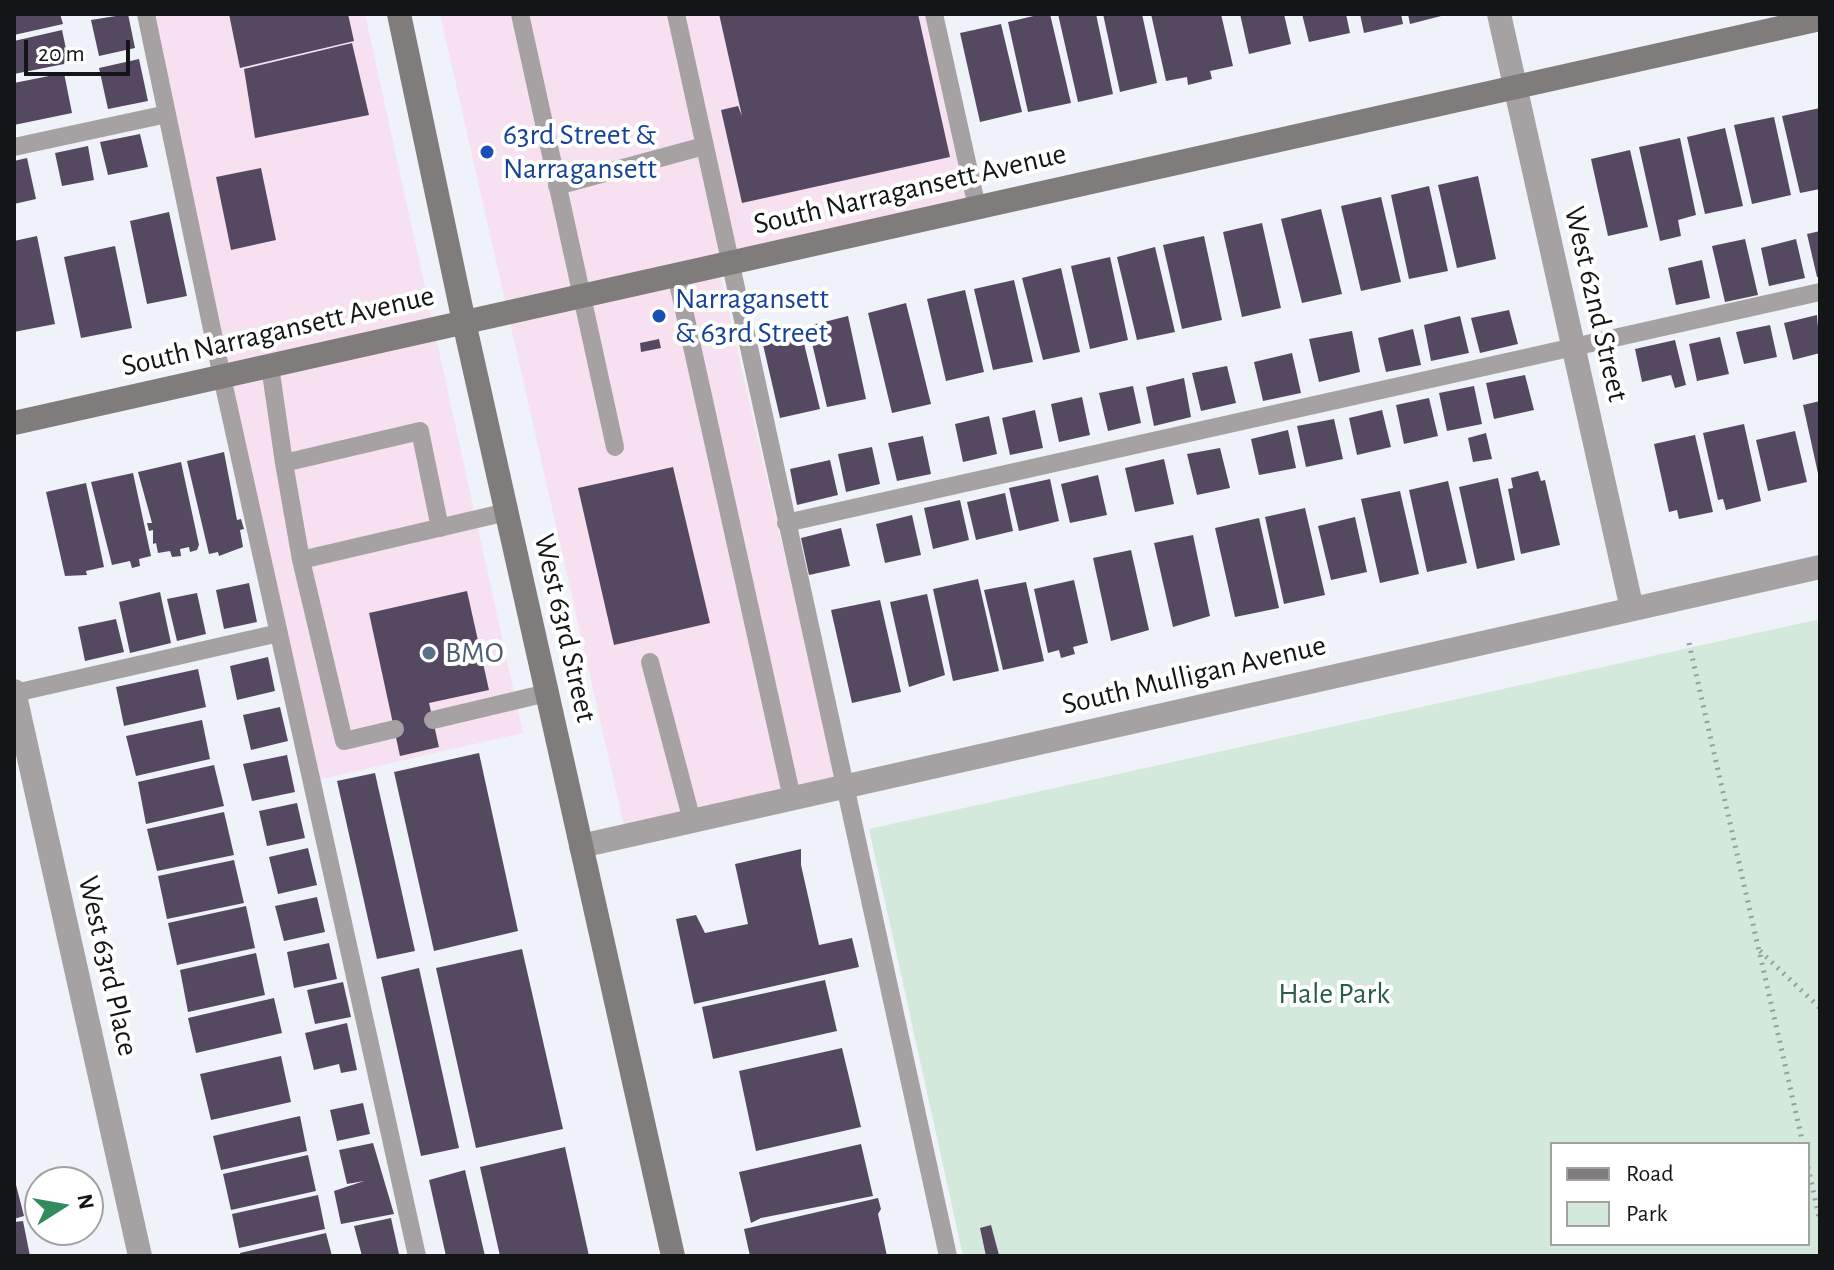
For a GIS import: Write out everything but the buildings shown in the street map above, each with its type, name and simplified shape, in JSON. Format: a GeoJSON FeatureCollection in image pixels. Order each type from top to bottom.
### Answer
{"type":"FeatureCollection","features":[{"type":"Feature","properties":{"kind":"street","name":"West 63rd Street"},"geometry":{"type":"LineString","coordinates":[[399,14],[464,322],[673,1256]]}},
{"type":"Feature","properties":{"kind":"street","name":"West 62nd Street"},"geometry":{"type":"LineString","coordinates":[[1499,14],[1632,609]]}},
{"type":"Feature","properties":{"kind":"street","name":"South Narragansett Avenue"},"geometry":{"type":"LineString","coordinates":[[14,423],[1820,19]]}},
{"type":"Feature","properties":{"kind":"street","name":"South Mulligan Avenue"},"geometry":{"type":"LineString","coordinates":[[581,846],[1820,567]]}},
{"type":"Feature","properties":{"kind":"street","name":"West 63rd Place"},"geometry":{"type":"LineString","coordinates":[[14,692],[140,1256]]}},
{"type":"Feature","properties":{"kind":"lane"},"geometry":{"type":"LineString","coordinates":[[146,14],[222,377],[417,1256]]}},
{"type":"Feature","properties":{"kind":"lane"},"geometry":{"type":"LineString","coordinates":[[520,14],[615,447]]}},
{"type":"Feature","properties":{"kind":"lane"},"geometry":{"type":"LineString","coordinates":[[676,14],[948,1256]]}},
{"type":"Feature","properties":{"kind":"lane"},"geometry":{"type":"LineString","coordinates":[[934,14],[977,207]]}},
{"type":"Feature","properties":{"kind":"lane"},"geometry":{"type":"LineString","coordinates":[[14,147],[167,114]]}},
{"type":"Feature","properties":{"kind":"lane"},"geometry":{"type":"LineString","coordinates":[[557,186],[704,146]]}},
{"type":"Feature","properties":{"kind":"lane"},"geometry":{"type":"LineString","coordinates":[[676,274],[792,798]]}},
{"type":"Feature","properties":{"kind":"lane"},"geometry":{"type":"LineString","coordinates":[[786,523],[1820,292]]}},
{"type":"Feature","properties":{"kind":"lane"},"geometry":{"type":"LineString","coordinates":[[270,366],[301,560],[344,741],[395,729]]}},
{"type":"Feature","properties":{"kind":"lane"},"geometry":{"type":"LineString","coordinates":[[284,463],[420,431],[440,528]]}},
{"type":"Feature","properties":{"kind":"lane"},"geometry":{"type":"LineString","coordinates":[[301,560],[507,512]]}},
{"type":"Feature","properties":{"kind":"lane"},"geometry":{"type":"LineString","coordinates":[[14,692],[279,633]]}},
{"type":"Feature","properties":{"kind":"lane"},"geometry":{"type":"LineString","coordinates":[[650,662],[692,821]]}},
{"type":"Feature","properties":{"kind":"lane"},"geometry":{"type":"LineString","coordinates":[[433,720],[547,693]]}},
{"type":"Feature","properties":{"kind":"path"},"geometry":{"type":"LineString","coordinates":[[1689,643],[1803,1142]]}},
{"type":"Feature","properties":{"kind":"path"},"geometry":{"type":"LineString","coordinates":[[1760,951],[1820,1008]]}},
{"type":"Feature","properties":{"kind":"path"},"geometry":{"type":"LineString","coordinates":[[1810,1176],[1820,1222]]}},
{"type":"Feature","properties":{"kind":"shaded area"},"geometry":{"type":"Polygon","coordinates":[[[150,14],[365,14],[523,733],[317,780],[150,14]]]}},
{"type":"Feature","properties":{"kind":"shaded area"},"geometry":{"type":"Polygon","coordinates":[[[440,14],[930,14],[973,207],[718,266],[836,777],[624,826],[440,14]]]}},
{"type":"Feature","properties":{"kind":"green space","name":"Hale Park"},"geometry":{"type":"Polygon","coordinates":[[[1820,619],[1820,1256],[963,1256],[869,829],[1820,619]]]}},
{"type":"Feature","properties":{"kind":"place","name":"63rd Street & Narragansett"},"geometry":{"type":"Point","coordinates":[487,152]}},
{"type":"Feature","properties":{"kind":"place","name":"Narragansett & 63rd Street"},"geometry":{"type":"Point","coordinates":[659,316]}},
{"type":"Feature","properties":{"kind":"place","name":"BMO"},"geometry":{"type":"Point","coordinates":[429,653]}}]}
